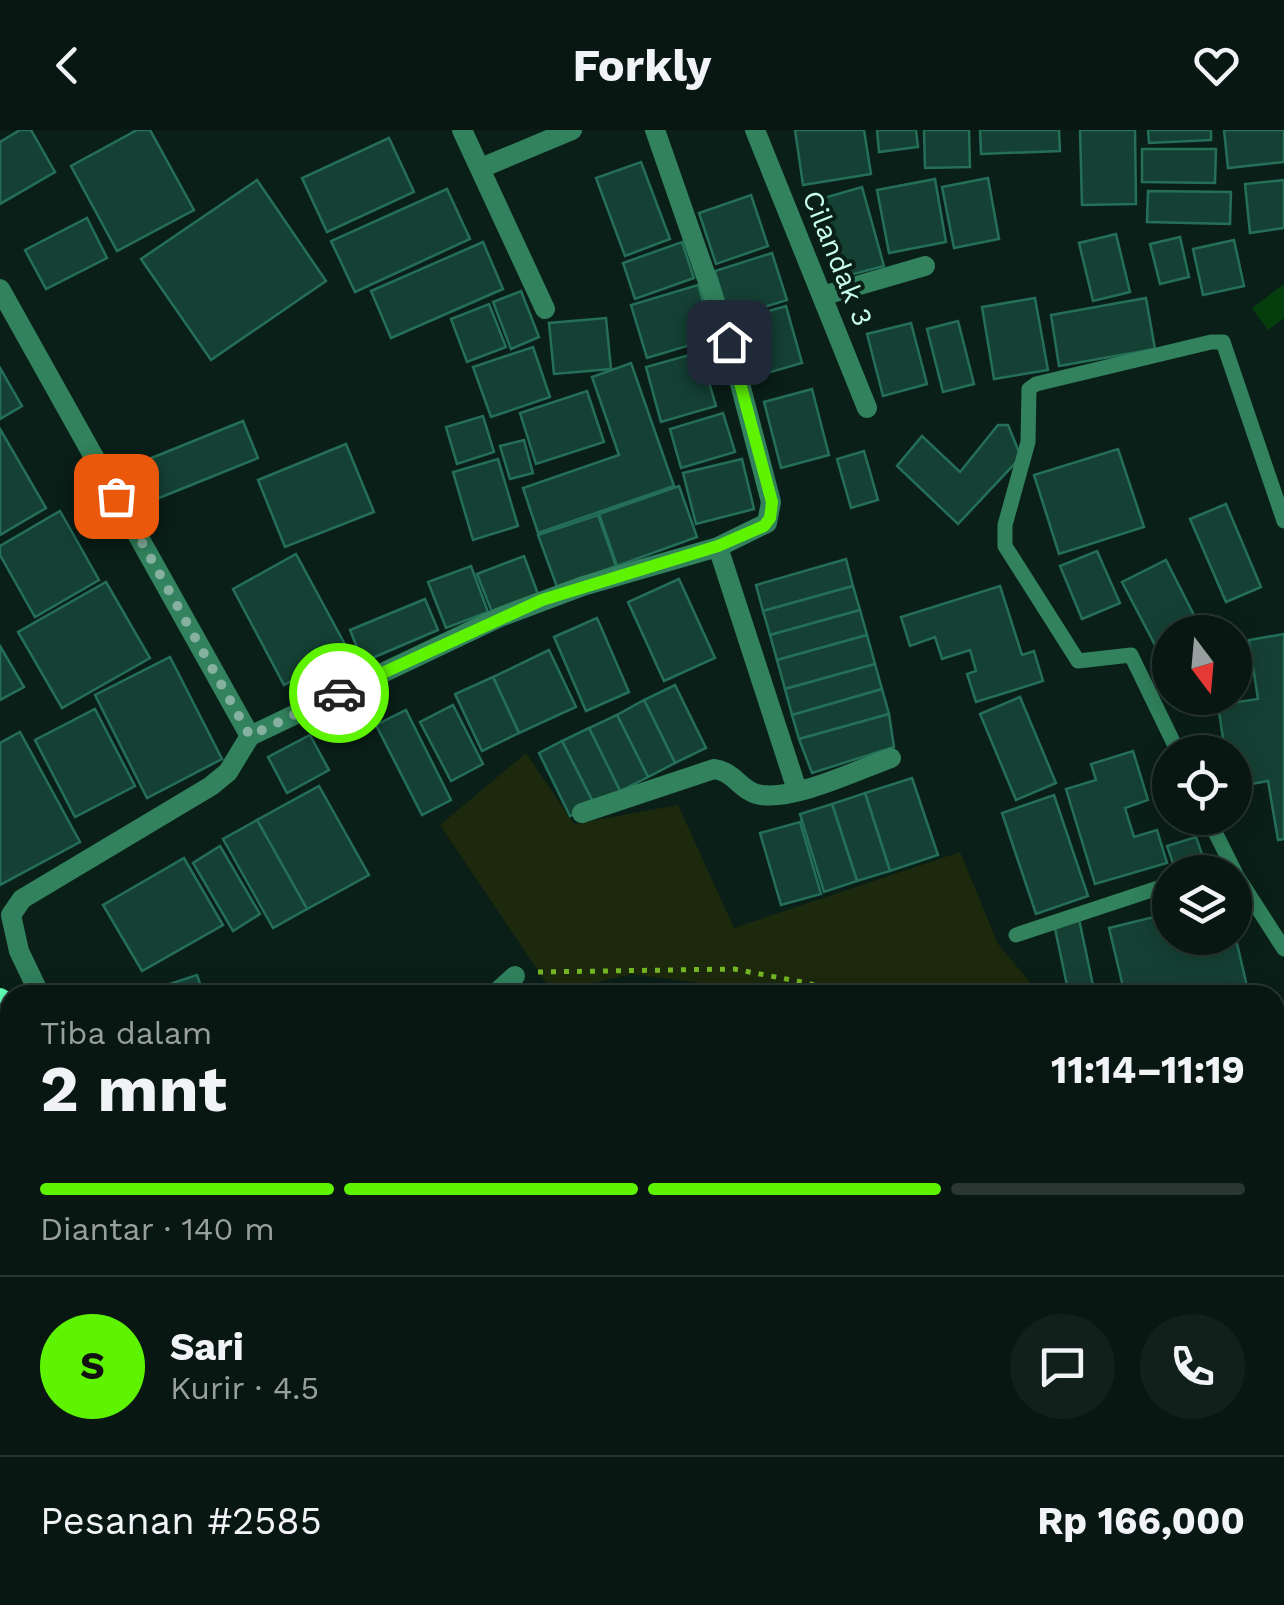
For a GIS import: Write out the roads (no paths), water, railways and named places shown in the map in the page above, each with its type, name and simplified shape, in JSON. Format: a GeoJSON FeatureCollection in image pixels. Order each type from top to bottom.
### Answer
{"type":"FeatureCollection","features":[{"type":"Feature","properties":{"kind":"street"},"geometry":{"type":"LineString","coordinates":[[462,130],[545,309]]}},
{"type":"Feature","properties":{"kind":"street"},"geometry":{"type":"LineString","coordinates":[[481,168],[572,130]]}},
{"type":"Feature","properties":{"kind":"street"},"geometry":{"type":"LineString","coordinates":[[35,985],[6,910],[212,786],[228,772],[250,736],[542,600],[718,546],[764,526],[770,518],[772,502],[729,342],[655,130]]}},
{"type":"Feature","properties":{"kind":"street","name":"Cilandak 3"},"geometry":{"type":"LineString","coordinates":[[756,130],[867,408]]}},
{"type":"Feature","properties":{"kind":"street"},"geometry":{"type":"LineString","coordinates":[[822,296],[925,266]]}},
{"type":"Feature","properties":{"kind":"street"},"geometry":{"type":"LineString","coordinates":[[0,289],[250,736]]}},
{"type":"Feature","properties":{"kind":"street"},"geometry":{"type":"LineString","coordinates":[[718,546],[798,790]]}},
{"type":"Feature","properties":{"kind":"street"},"geometry":{"type":"LineString","coordinates":[[582,813],[714,769],[725,770],[750,792],[762,795],[798,790],[891,758]]}},
{"type":"Feature","properties":{"kind":"street"},"geometry":{"type":"LineString","coordinates":[[505,985],[515,976]]}},
{"type":"Feature","properties":{"kind":"lane"},"geometry":{"type":"LineString","coordinates":[[1170,735],[1131,655],[1078,660],[1005,546],[1005,525],[1028,442],[1029,389],[1036,384],[1223,342],[1284,521]]}},
{"type":"Feature","properties":{"kind":"lane"},"geometry":{"type":"LineString","coordinates":[[1016,935],[1152,890]]}},
{"type":"Feature","properties":{"kind":"lane"},"geometry":{"type":"LineString","coordinates":[[1252,900],[1284,950]]}}]}
